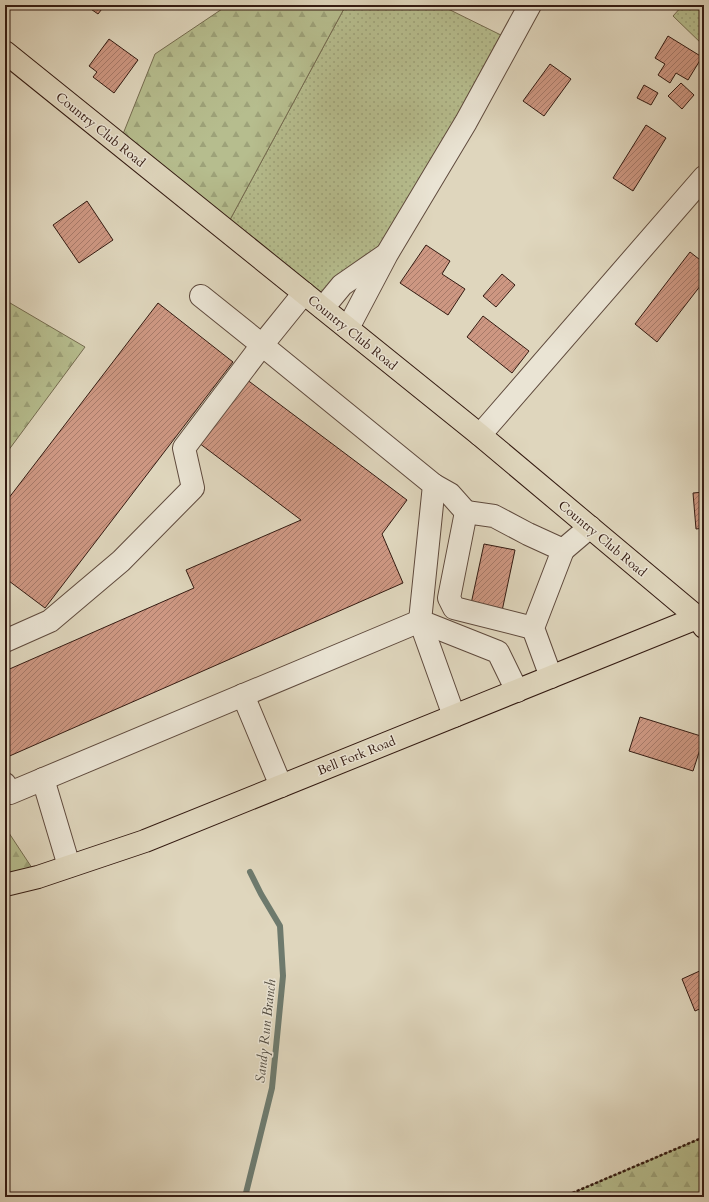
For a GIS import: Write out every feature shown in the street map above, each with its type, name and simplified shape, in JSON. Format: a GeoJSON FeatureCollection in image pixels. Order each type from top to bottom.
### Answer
{"type":"FeatureCollection","features":[{"type":"Feature","properties":{"kind":"main road","name":"Country Club Road"},"geometry":{"type":"LineString","coordinates":[[5,52],[480,435],[702,620]]}},
{"type":"Feature","properties":{"kind":"main road","name":"Bell Fork Road"},"geometry":{"type":"LineString","coordinates":[[5,885],[38,877],[145,841],[551,677],[702,620]]}},
{"type":"Feature","properties":{"kind":"street"},"geometry":{"type":"LineString","coordinates":[[348,328],[387,254],[466,122],[530,5]]}},
{"type":"Feature","properties":{"kind":"street"},"geometry":{"type":"LineString","coordinates":[[480,435],[704,177]]}},
{"type":"Feature","properties":{"kind":"street"},"geometry":{"type":"LineString","coordinates":[[323,308],[342,286],[387,254]]}},
{"type":"Feature","properties":{"kind":"street"},"geometry":{"type":"LineString","coordinates":[[5,641],[50,621],[121,561],[193,488],[184,448],[262,345],[304,293]]}},
{"type":"Feature","properties":{"kind":"street"},"geometry":{"type":"LineString","coordinates":[[201,296],[434,485],[450,494],[466,512],[494,516],[563,550]]}},
{"type":"Feature","properties":{"kind":"street"},"geometry":{"type":"LineString","coordinates":[[434,485],[420,622],[454,716]]}},
{"type":"Feature","properties":{"kind":"street"},"geometry":{"type":"LineString","coordinates":[[466,512],[450,598],[454,608],[533,628]]}},
{"type":"Feature","properties":{"kind":"street"},"geometry":{"type":"LineString","coordinates":[[551,677],[533,628],[563,550],[590,527]]}},
{"type":"Feature","properties":{"kind":"street"},"geometry":{"type":"LineString","coordinates":[[5,784],[10,793],[420,622],[498,652],[518,691]]}},
{"type":"Feature","properties":{"kind":"street"},"geometry":{"type":"LineString","coordinates":[[243,695],[281,786]]}},
{"type":"Feature","properties":{"kind":"street"},"geometry":{"type":"LineString","coordinates":[[42,779],[69,866]]}},
{"type":"Feature","properties":{"kind":"path"},"geometry":{"type":"LineString","coordinates":[[563,1197],[704,1137]]}},
{"type":"Feature","properties":{"kind":"green space"},"geometry":{"type":"Polygon","coordinates":[[[228,5],[346,5],[225,229],[119,144],[155,54],[228,5]]]}},
{"type":"Feature","properties":{"kind":"green space"},"geometry":{"type":"Polygon","coordinates":[[[346,5],[440,5],[511,40],[387,254],[323,308],[225,229],[346,5]]]}},
{"type":"Feature","properties":{"kind":"green space"},"geometry":{"type":"Polygon","coordinates":[[[683,5],[704,5],[704,46],[673,16],[683,5]]]}},
{"type":"Feature","properties":{"kind":"green space"},"geometry":{"type":"Polygon","coordinates":[[[5,300],[85,347],[5,455],[5,300]]]}},
{"type":"Feature","properties":{"kind":"green space"},"geometry":{"type":"Polygon","coordinates":[[[5,827],[38,877],[5,885],[5,827]]]}},
{"type":"Feature","properties":{"kind":"green space"},"geometry":{"type":"Polygon","coordinates":[[[704,1137],[704,1197],[563,1197],[704,1137]]]}},
{"type":"Feature","properties":{"kind":"building"},"geometry":{"type":"Polygon","coordinates":[[[85,5],[105,5],[98,14],[85,5]]]}},
{"type":"Feature","properties":{"kind":"building"},"geometry":{"type":"Polygon","coordinates":[[[668,36],[702,57],[688,80],[676,73],[670,83],[658,75],[665,64],[655,58],[668,36]]]}},
{"type":"Feature","properties":{"kind":"building"},"geometry":{"type":"Polygon","coordinates":[[[109,39],[138,60],[114,93],[93,77],[97,72],[89,66],[109,39]]]}},
{"type":"Feature","properties":{"kind":"building"},"geometry":{"type":"Polygon","coordinates":[[[550,64],[571,79],[544,116],[523,101],[550,64]]]}},
{"type":"Feature","properties":{"kind":"building"},"geometry":{"type":"Polygon","coordinates":[[[681,83],[694,95],[682,109],[668,96],[681,83]]]}},
{"type":"Feature","properties":{"kind":"building"},"geometry":{"type":"Polygon","coordinates":[[[644,85],[658,93],[651,105],[637,98],[644,85]]]}},
{"type":"Feature","properties":{"kind":"building"},"geometry":{"type":"Polygon","coordinates":[[[646,125],[666,138],[633,191],[613,178],[646,125]]]}},
{"type":"Feature","properties":{"kind":"building"},"geometry":{"type":"Polygon","coordinates":[[[87,201],[113,240],[79,263],[53,225],[87,201]]]}},
{"type":"Feature","properties":{"kind":"building"},"geometry":{"type":"Polygon","coordinates":[[[426,245],[450,261],[442,274],[465,289],[448,315],[400,283],[426,245]]]}},
{"type":"Feature","properties":{"kind":"building"},"geometry":{"type":"Polygon","coordinates":[[[690,252],[704,263],[704,281],[657,342],[635,324],[690,252]]]}},
{"type":"Feature","properties":{"kind":"building"},"geometry":{"type":"Polygon","coordinates":[[[502,274],[515,285],[496,307],[483,296],[502,274]]]}},
{"type":"Feature","properties":{"kind":"building"},"geometry":{"type":"Polygon","coordinates":[[[158,303],[233,362],[45,608],[5,578],[5,503],[158,303]]]}},
{"type":"Feature","properties":{"kind":"building"},"geometry":{"type":"Polygon","coordinates":[[[483,316],[529,351],[512,373],[467,337],[483,316]]]}},
{"type":"Feature","properties":{"kind":"building"},"geometry":{"type":"Polygon","coordinates":[[[246,379],[407,500],[382,534],[403,583],[5,758],[5,671],[194,588],[186,570],[301,520],[199,443],[246,379]]]}},
{"type":"Feature","properties":{"kind":"building"},"geometry":{"type":"Polygon","coordinates":[[[704,492],[704,528],[696,529],[693,493],[704,492]]]}},
{"type":"Feature","properties":{"kind":"building"},"geometry":{"type":"Polygon","coordinates":[[[484,544],[515,550],[502,611],[471,604],[484,544]]]}},
{"type":"Feature","properties":{"kind":"building"},"geometry":{"type":"Polygon","coordinates":[[[640,717],[704,737],[693,771],[629,751],[640,717]]]}},
{"type":"Feature","properties":{"kind":"building"},"geometry":{"type":"Polygon","coordinates":[[[704,969],[704,1007],[695,1011],[682,979],[704,969]]]}},
{"type":"Feature","properties":{"kind":"waterway","name":"Sandy Run Branch"},"geometry":{"type":"LineString","coordinates":[[245,1197],[272,1088],[283,976],[280,926],[250,872]]}}]}
